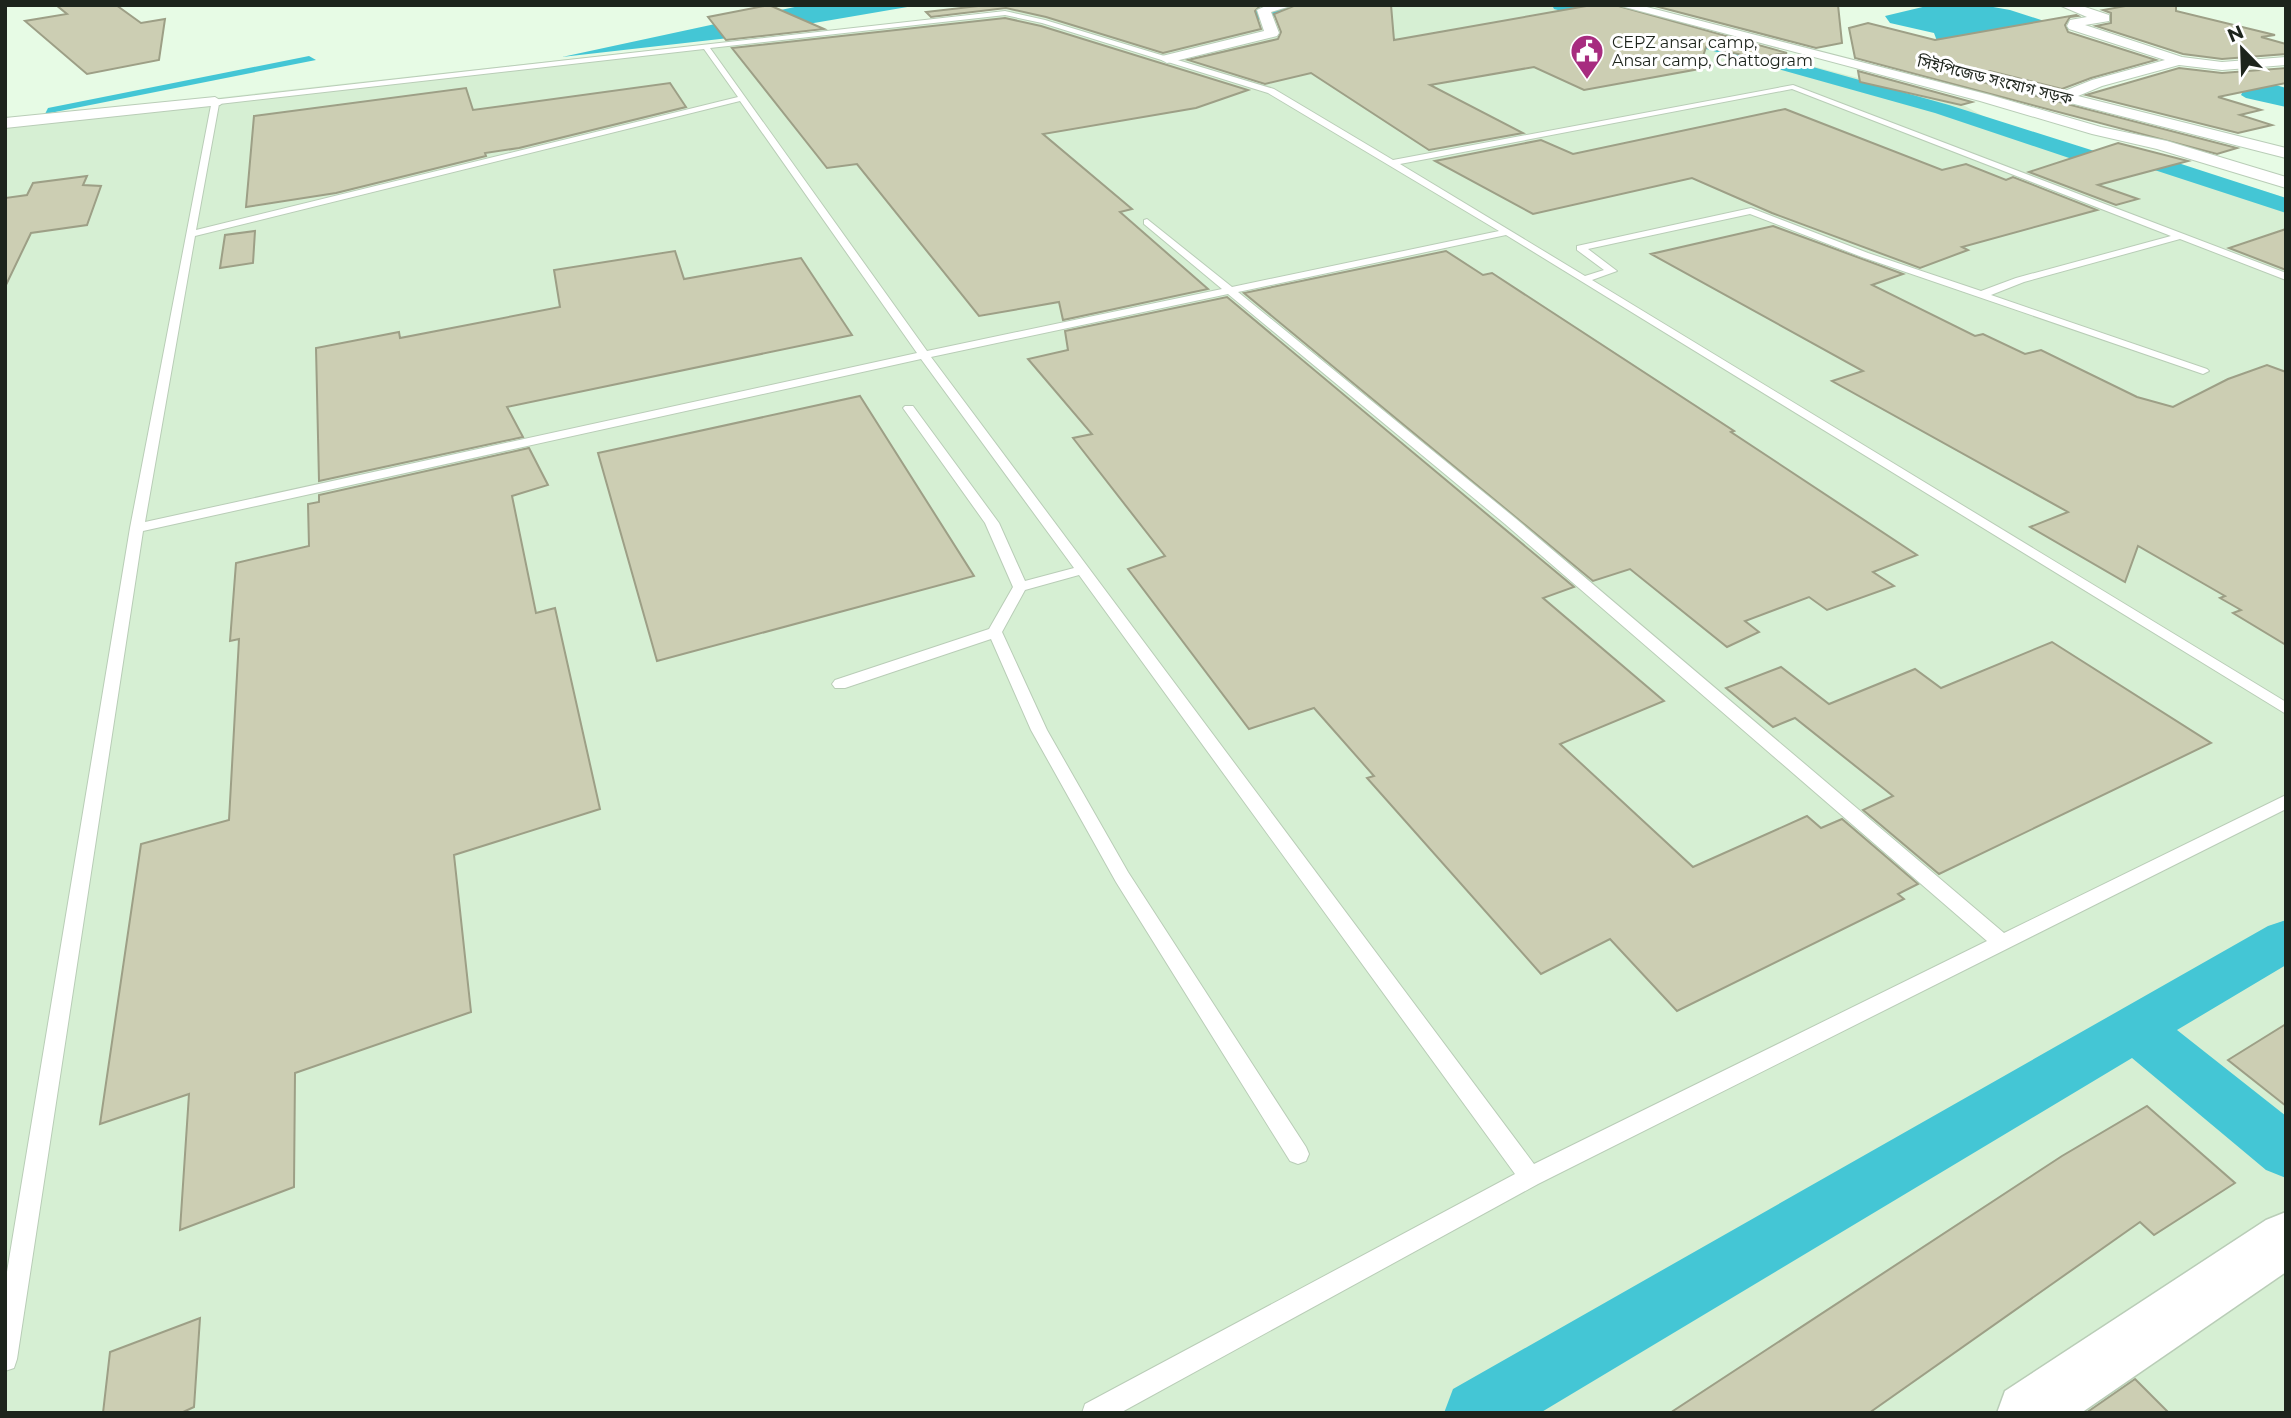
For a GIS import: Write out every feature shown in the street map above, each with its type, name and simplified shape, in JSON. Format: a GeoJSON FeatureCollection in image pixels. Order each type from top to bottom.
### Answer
{"type":"FeatureCollection","features":[{"type":"Feature","properties":{"kind":"street"},"geometry":{"type":"LineString","coordinates":[[1167,59],[1272,33],[1264,10],[1288,5]]}},
{"type":"Feature","properties":{"kind":"street"},"geometry":{"type":"LineString","coordinates":[[1623,5],[1986,98],[2098,131],[2161,145],[2286,183]]}},
{"type":"Feature","properties":{"kind":"street"},"geometry":{"type":"LineString","coordinates":[[2065,5],[2104,18],[2074,23],[2074,26],[2179,61],[2232,66],[2286,61]]}},
{"type":"Feature","properties":{"kind":"street"},"geometry":{"type":"LineString","coordinates":[[2062,97],[2097,83],[2179,61]]}},
{"type":"Feature","properties":{"kind":"street","name":"সিইপিজেড সংযোগ সড়ক"},"geometry":{"type":"LineString","coordinates":[[1969,72],[2286,153]]}},
{"type":"Feature","properties":{"kind":"street"},"geometry":{"type":"LineString","coordinates":[[5,123],[215,102]]}},
{"type":"Feature","properties":{"kind":"street"},"geometry":{"type":"LineString","coordinates":[[2027,1413],[2281,1248]]}},
{"type":"Feature","properties":{"kind":"lane"},"geometry":{"type":"LineString","coordinates":[[5,1359],[137,528],[215,102],[1005,13],[1043,21],[1270,90],[1585,279],[2286,709]]}},
{"type":"Feature","properties":{"kind":"lane"},"geometry":{"type":"LineString","coordinates":[[706,47],[924,355],[1530,1177]]}},
{"type":"Feature","properties":{"kind":"lane"},"geometry":{"type":"LineString","coordinates":[[1393,163],[1793,88],[2286,277]]}},
{"type":"Feature","properties":{"kind":"lane"},"geometry":{"type":"LineString","coordinates":[[191,234],[743,98]]}},
{"type":"Feature","properties":{"kind":"lane"},"geometry":{"type":"LineString","coordinates":[[1585,279],[1612,271],[1580,248],[1751,211],[1865,255],[2203,371]]}},
{"type":"Feature","properties":{"kind":"lane"},"geometry":{"type":"LineString","coordinates":[[1147,222],[1510,521],[2002,942]]}},
{"type":"Feature","properties":{"kind":"lane"},"geometry":{"type":"LineString","coordinates":[[137,528],[924,355],[1507,232]]}},
{"type":"Feature","properties":{"kind":"lane"},"geometry":{"type":"LineString","coordinates":[[1981,295],[2020,280],[2178,237]]}},
{"type":"Feature","properties":{"kind":"lane"},"geometry":{"type":"LineString","coordinates":[[909,408],[992,523],[1020,587]]}},
{"type":"Feature","properties":{"kind":"lane"},"geometry":{"type":"LineString","coordinates":[[839,684],[995,632],[1020,587],[1083,570]]}},
{"type":"Feature","properties":{"kind":"lane"},"geometry":{"type":"LineString","coordinates":[[995,632],[1039,730],[1122,877],[1298,1154]]}},
{"type":"Feature","properties":{"kind":"lane"},"geometry":{"type":"LineString","coordinates":[[1094,1413],[1530,1177],[2286,801]]}},
{"type":"Feature","properties":{"kind":"shaded area"},"geometry":{"type":"Polygon","coordinates":[[[1059,5],[1256,17],[1318,5],[1579,5],[1965,106],[1990,120],[2111,158],[2135,151],[2286,198],[2286,1413],[5,1413],[5,121],[1059,5]]]}},
{"type":"Feature","properties":{"kind":"water"},"geometry":{"type":"Polygon","coordinates":[[[804,5],[919,5],[773,30],[772,33],[562,57],[804,5]]]}},
{"type":"Feature","properties":{"kind":"water"},"geometry":{"type":"Polygon","coordinates":[[[1931,5],[1982,5],[2010,10],[2069,29],[2023,38],[1937,41],[1934,33],[1890,23],[1885,16],[1931,5]]]}},
{"type":"Feature","properties":{"kind":"water"},"geometry":{"type":"Polygon","coordinates":[[[309,56],[316,60],[45,114],[48,108],[309,56]]]}},
{"type":"Feature","properties":{"kind":"water"},"geometry":{"type":"Polygon","coordinates":[[[2269,83],[2286,88],[2286,107],[2241,95],[2243,91],[2269,83]]]}},
{"type":"Feature","properties":{"kind":"building"},"geometry":{"type":"Polygon","coordinates":[[[56,5],[116,5],[141,23],[165,19],[159,60],[87,74],[25,21],[67,14],[56,5]]]}},
{"type":"Feature","properties":{"kind":"building"},"geometry":{"type":"Polygon","coordinates":[[[769,5],[824,29],[726,40],[708,17],[769,5]]]}},
{"type":"Feature","properties":{"kind":"building"},"geometry":{"type":"Polygon","coordinates":[[[987,5],[1261,5],[1255,11],[1261,29],[1163,53],[1046,17],[1006,8],[931,17],[926,12],[987,5]]]}},
{"type":"Feature","properties":{"kind":"building"},"geometry":{"type":"Polygon","coordinates":[[[1296,5],[1391,5],[1394,40],[1592,5],[1615,5],[1787,53],[1756,58],[1706,47],[1699,69],[1584,90],[1534,67],[1430,85],[1523,133],[1429,150],[1311,73],[1265,84],[1188,60],[1278,39],[1281,32],[1274,14],[1296,5]]]}},
{"type":"Feature","properties":{"kind":"building"},"geometry":{"type":"Polygon","coordinates":[[[1651,5],[1838,5],[1842,43],[1816,48],[1651,5]]]}},
{"type":"Feature","properties":{"kind":"building"},"geometry":{"type":"Polygon","coordinates":[[[2131,5],[2176,5],[2176,11],[2275,35],[2261,37],[2286,44],[2286,54],[2222,59],[2183,54],[2096,26],[2111,23],[2111,13],[2103,10],[2131,5]]]}},
{"type":"Feature","properties":{"kind":"building"},"geometry":{"type":"Polygon","coordinates":[[[2076,15],[2078,16],[2070,17],[2065,25],[2068,32],[2156,60],[2062,89],[1990,71],[1982,74],[1982,82],[2237,148],[2217,154],[1855,58],[1849,28],[1868,23],[1935,40],[2076,15]]]}},
{"type":"Feature","properties":{"kind":"building"},"geometry":{"type":"Polygon","coordinates":[[[1005,18],[1041,26],[1248,90],[1196,108],[1043,134],[1132,209],[1120,212],[1208,289],[1063,320],[1059,302],[979,316],[857,164],[827,168],[732,48],[1005,18]]]}},
{"type":"Feature","properties":{"kind":"building"},"geometry":{"type":"Polygon","coordinates":[[[2179,68],[2222,73],[2286,68],[2286,83],[2218,97],[2261,110],[2240,115],[2272,125],[2238,133],[2086,95],[2179,68]]]}},
{"type":"Feature","properties":{"kind":"building"},"geometry":{"type":"Polygon","coordinates":[[[1858,71],[1972,102],[1961,105],[1860,82],[1858,71]]]}},
{"type":"Feature","properties":{"kind":"building"},"geometry":{"type":"Polygon","coordinates":[[[670,83],[686,107],[519,148],[485,153],[486,156],[336,193],[246,207],[254,116],[466,88],[473,110],[670,83]]]}},
{"type":"Feature","properties":{"kind":"building"},"geometry":{"type":"Polygon","coordinates":[[[1785,109],[1942,170],[1966,164],[2006,180],[2013,177],[2097,210],[1962,247],[1968,250],[1920,268],[1772,213],[1692,178],[1533,214],[1435,161],[1541,140],[1573,154],[1785,109]]]}},
{"type":"Feature","properties":{"kind":"building"},"geometry":{"type":"Polygon","coordinates":[[[2118,143],[2188,161],[2098,185],[2138,199],[2116,205],[2029,172],[2118,143]]]}},
{"type":"Feature","properties":{"kind":"building"},"geometry":{"type":"Polygon","coordinates":[[[87,176],[83,185],[101,186],[87,225],[31,233],[5,287],[5,198],[27,195],[33,183],[87,176]]]}},
{"type":"Feature","properties":{"kind":"building"},"geometry":{"type":"Polygon","coordinates":[[[1773,226],[1903,274],[1872,285],[1975,336],[1983,334],[2025,354],[2041,350],[2137,397],[2173,407],[2228,379],[2267,365],[2286,372],[2286,645],[2233,613],[2241,610],[2220,598],[2225,596],[2138,546],[2125,582],[2030,527],[2068,512],[1832,381],[1863,371],[1651,254],[1773,226]]]}},
{"type":"Feature","properties":{"kind":"building"},"geometry":{"type":"Polygon","coordinates":[[[2286,229],[2286,270],[2229,248],[2286,229]]]}},
{"type":"Feature","properties":{"kind":"building"},"geometry":{"type":"Polygon","coordinates":[[[255,231],[253,263],[220,268],[225,235],[255,231]]]}},
{"type":"Feature","properties":{"kind":"building"},"geometry":{"type":"Polygon","coordinates":[[[675,251],[684,279],[801,258],[852,335],[507,407],[523,437],[319,481],[316,348],[399,332],[400,338],[560,307],[554,270],[675,251]]]}},
{"type":"Feature","properties":{"kind":"building"},"geometry":{"type":"Polygon","coordinates":[[[1446,251],[1483,275],[1492,273],[1734,431],[1731,432],[1917,555],[1873,572],[1894,586],[1827,610],[1809,597],[1745,621],[1759,632],[1727,647],[1630,569],[1593,581],[1244,293],[1446,251]]]}},
{"type":"Feature","properties":{"kind":"building"},"geometry":{"type":"Polygon","coordinates":[[[1227,297],[1574,587],[1543,598],[1664,701],[1560,744],[1693,867],[1807,816],[1821,828],[1842,819],[1918,884],[1898,894],[1904,899],[1677,1011],[1610,939],[1541,974],[1367,778],[1374,776],[1314,708],[1249,729],[1128,569],[1165,556],[1073,438],[1092,434],[1028,359],[1068,350],[1065,331],[1227,297]]]}},
{"type":"Feature","properties":{"kind":"building"},"geometry":{"type":"Polygon","coordinates":[[[860,396],[974,576],[657,661],[598,453],[860,396]]]}},
{"type":"Feature","properties":{"kind":"building"},"geometry":{"type":"Polygon","coordinates":[[[529,448],[548,485],[512,496],[536,613],[555,608],[600,809],[454,855],[471,1012],[295,1073],[294,1187],[180,1230],[189,1094],[100,1124],[141,844],[229,820],[239,639],[230,641],[236,563],[309,546],[308,504],[319,502],[319,495],[529,448]]]}},
{"type":"Feature","properties":{"kind":"building"},"geometry":{"type":"Polygon","coordinates":[[[2052,642],[2211,743],[1939,874],[1863,810],[1893,796],[1795,718],[1773,727],[1726,688],[1781,667],[1829,704],[1915,669],[1941,688],[2052,642]]]}},
{"type":"Feature","properties":{"kind":"building"},"geometry":{"type":"Polygon","coordinates":[[[2286,1024],[2286,1106],[2228,1060],[2286,1024]]]}},
{"type":"Feature","properties":{"kind":"building"},"geometry":{"type":"Polygon","coordinates":[[[2147,1106],[2235,1183],[2154,1235],[2140,1222],[1869,1413],[1670,1413],[2062,1156],[2147,1106]]]}},
{"type":"Feature","properties":{"kind":"building"},"geometry":{"type":"Polygon","coordinates":[[[200,1318],[194,1407],[181,1413],[103,1413],[110,1352],[200,1318]]]}},
{"type":"Feature","properties":{"kind":"building"},"geometry":{"type":"Polygon","coordinates":[[[2135,1379],[2169,1413],[2086,1413],[2135,1379]]]}},
{"type":"Feature","properties":{"kind":"waterway"},"geometry":{"type":"LineString","coordinates":[[1215,23],[1306,5]]}},
{"type":"Feature","properties":{"kind":"waterway"},"geometry":{"type":"LineString","coordinates":[[1560,5],[1627,23]]}},
{"type":"Feature","properties":{"kind":"waterway"},"geometry":{"type":"LineString","coordinates":[[1706,43],[1942,109],[2107,163],[2130,155],[2286,206]]}},
{"type":"Feature","properties":{"kind":"waterway"},"geometry":{"type":"LineString","coordinates":[[2135,1028],[2286,940]]}},
{"type":"Feature","properties":{"kind":"waterway"},"geometry":{"type":"LineString","coordinates":[[1477,1413],[2135,1028]]}},
{"type":"Feature","properties":{"kind":"waterway"},"geometry":{"type":"LineString","coordinates":[[2135,1028],[2286,1151]]}},
{"type":"Feature","properties":{"kind":"place","name":"CEPZ ansar camp, Ansar camp, Chattogram"},"geometry":{"type":"Point","coordinates":[1587,81]}}]}
